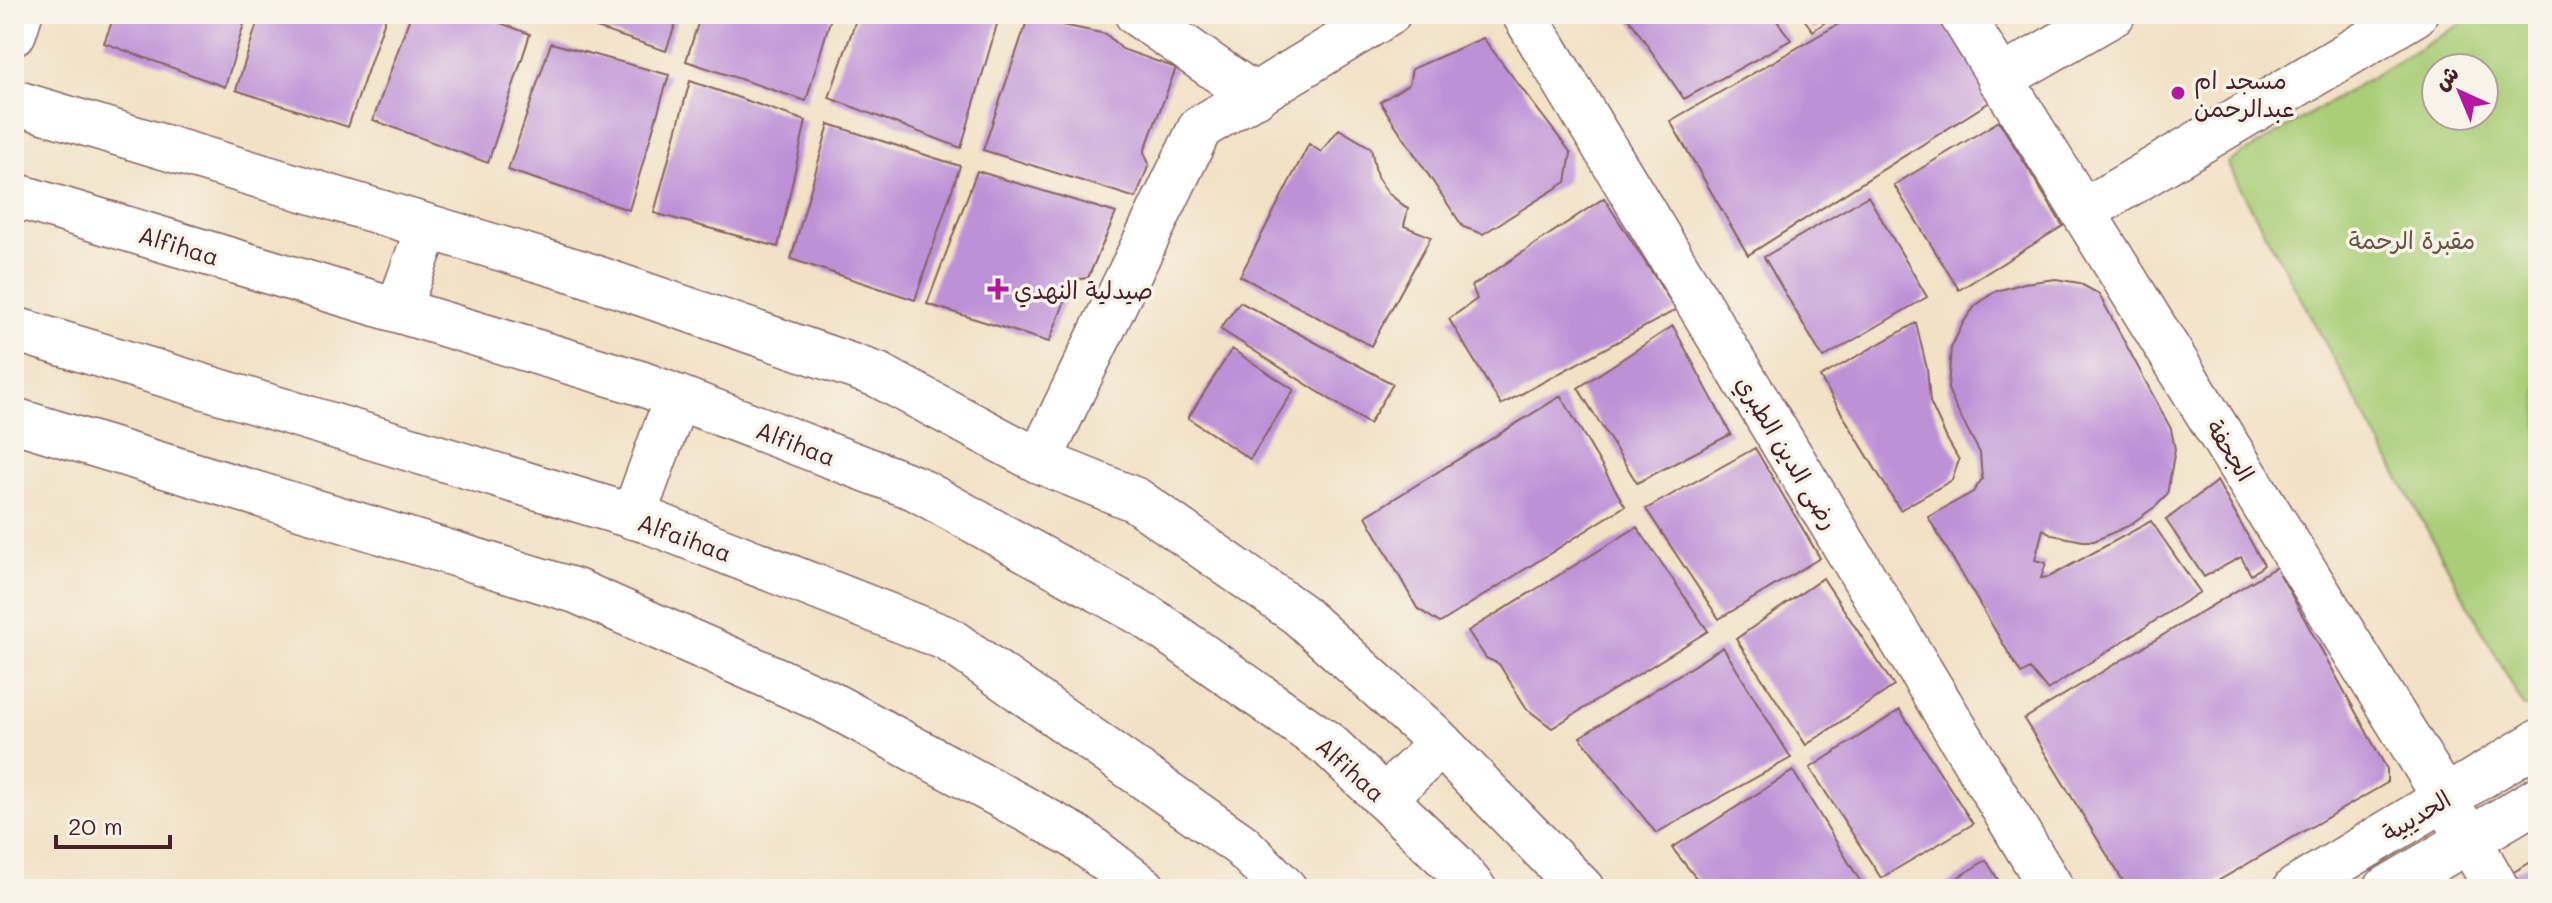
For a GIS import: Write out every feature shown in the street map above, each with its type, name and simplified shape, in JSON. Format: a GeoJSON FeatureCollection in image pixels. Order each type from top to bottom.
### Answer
{"type":"FeatureCollection","features":[{"type":"Feature","properties":{"kind":"street"},"geometry":{"type":"LineString","coordinates":[[14,33],[20,14]]}},
{"type":"Feature","properties":{"kind":"street"},"geometry":{"type":"LineString","coordinates":[[1137,14],[1255,96]]}},
{"type":"Feature","properties":{"kind":"street"},"geometry":{"type":"LineString","coordinates":[[1039,461],[1200,128],[1388,14]]}},
{"type":"Feature","properties":{"kind":"street","name":"رضى الدين الطبري"},"geometry":{"type":"LineString","coordinates":[[1524,14],[2052,889]]}},
{"type":"Feature","properties":{"kind":"street","name":"الجحفة"},"geometry":{"type":"LineString","coordinates":[[1961,14],[2445,798],[2497,889]]}},
{"type":"Feature","properties":{"kind":"street"},"geometry":{"type":"LineString","coordinates":[[2000,79],[2113,14]]}},
{"type":"Feature","properties":{"kind":"street"},"geometry":{"type":"LineString","coordinates":[[2084,211],[2415,14]]}},
{"type":"Feature","properties":{"kind":"street"},"geometry":{"type":"LineString","coordinates":[[14,102],[579,272],[878,375],[1039,461],[1136,500],[1299,614],[1441,744],[1582,889]]}},
{"type":"Feature","properties":{"kind":"street","name":"Alfihaa"},"geometry":{"type":"LineString","coordinates":[[14,195],[640,383],[915,488],[1146,616],[1329,745],[1454,865],[1474,889]]}},
{"type":"Feature","properties":{"kind":"street"},"geometry":{"type":"LineString","coordinates":[[398,310],[428,227]]}},
{"type":"Feature","properties":{"kind":"street","name":"Alfaihaa"},"geometry":{"type":"LineString","coordinates":[[14,329],[633,517],[948,639],[1241,845],[1285,889]]}},
{"type":"Feature","properties":{"kind":"street"},"geometry":{"type":"LineString","coordinates":[[633,517],[677,397]]}},
{"type":"Feature","properties":{"kind":"street"},"geometry":{"type":"LineString","coordinates":[[14,420],[576,591],[825,701],[1075,836],[1144,889]]}},
{"type":"Feature","properties":{"kind":"street","name":"الحديبية"},"geometry":{"type":"LineString","coordinates":[[2295,889],[2538,742]]}},
{"type":"Feature","properties":{"kind":"street"},"geometry":{"type":"LineString","coordinates":[[1384,798],[1441,744]]}},
{"type":"Feature","properties":{"kind":"street","name":"الحديبية"},"geometry":{"type":"LineString","coordinates":[[2386,889],[2538,799]]}},
{"type":"Feature","properties":{"kind":"green space","name":"مقبرة الرحمة"},"geometry":{"type":"Polygon","coordinates":[[[2478,14],[2538,14],[2538,706],[2524,707],[2227,163],[2478,14]]]}},
{"type":"Feature","properties":{"kind":"building"},"geometry":{"type":"Polygon","coordinates":[[[115,14],[247,14],[225,87],[104,43],[115,14]]]}},
{"type":"Feature","properties":{"kind":"building"},"geometry":{"type":"Polygon","coordinates":[[[260,14],[387,14],[348,127],[236,90],[260,14]]]}},
{"type":"Feature","properties":{"kind":"building"},"geometry":{"type":"Polygon","coordinates":[[[411,14],[476,14],[530,34],[488,163],[373,120],[411,14]]]}},
{"type":"Feature","properties":{"kind":"building"},"geometry":{"type":"Polygon","coordinates":[[[554,14],[679,14],[666,51],[554,14]]]}},
{"type":"Feature","properties":{"kind":"building"},"geometry":{"type":"Polygon","coordinates":[[[701,14],[832,14],[806,101],[686,61],[701,14]]]}},
{"type":"Feature","properties":{"kind":"building"},"geometry":{"type":"Polygon","coordinates":[[[858,14],[1000,14],[961,148],[829,98],[858,14]]]}},
{"type":"Feature","properties":{"kind":"building"},"geometry":{"type":"Polygon","coordinates":[[[1626,14],[1772,14],[1791,40],[1684,99],[1626,14]]]}},
{"type":"Feature","properties":{"kind":"building"},"geometry":{"type":"Polygon","coordinates":[[[1800,14],[1837,14],[1813,31],[1800,14]]]}},
{"type":"Feature","properties":{"kind":"building"},"geometry":{"type":"Polygon","coordinates":[[[1856,14],[1941,14],[1996,98],[1748,255],[1670,121],[1856,14]]]}},
{"type":"Feature","properties":{"kind":"building"},"geometry":{"type":"Polygon","coordinates":[[[1028,18],[1106,34],[1122,49],[1176,68],[1144,152],[1149,164],[1136,198],[983,150],[1028,18]]]}},
{"type":"Feature","properties":{"kind":"building"},"geometry":{"type":"Polygon","coordinates":[[[1483,38],[1571,153],[1566,182],[1483,234],[1463,227],[1380,102],[1409,84],[1412,69],[1483,38]]]}},
{"type":"Feature","properties":{"kind":"building"},"geometry":{"type":"Polygon","coordinates":[[[551,43],[669,75],[629,210],[508,170],[551,43]]]}},
{"type":"Feature","properties":{"kind":"building"},"geometry":{"type":"Polygon","coordinates":[[[690,81],[806,121],[778,247],[654,213],[690,81]]]}},
{"type":"Feature","properties":{"kind":"building"},"geometry":{"type":"Polygon","coordinates":[[[1999,121],[2063,226],[1959,290],[1894,185],[1999,121]]]}},
{"type":"Feature","properties":{"kind":"building"},"geometry":{"type":"Polygon","coordinates":[[[829,124],[960,166],[915,300],[791,259],[829,124]]]}},
{"type":"Feature","properties":{"kind":"building"},"geometry":{"type":"Polygon","coordinates":[[[1339,129],[1371,148],[1377,177],[1388,193],[1408,209],[1404,226],[1431,237],[1371,346],[1240,276],[1309,144],[1321,152],[1339,129]]]}},
{"type":"Feature","properties":{"kind":"building"},"geometry":{"type":"Polygon","coordinates":[[[977,171],[1116,213],[1088,278],[1073,280],[1049,342],[927,304],[977,171]]]}},
{"type":"Feature","properties":{"kind":"building"},"geometry":{"type":"Polygon","coordinates":[[[1868,196],[1927,297],[1823,358],[1764,257],[1868,196]]]}},
{"type":"Feature","properties":{"kind":"building"},"geometry":{"type":"Polygon","coordinates":[[[1604,198],[1676,310],[1501,405],[1449,319],[1477,299],[1472,286],[1604,198]]]}},
{"type":"Feature","properties":{"kind":"building"},"geometry":{"type":"Polygon","coordinates":[[[2056,279],[2079,283],[2099,294],[2171,429],[2175,449],[2167,495],[2128,526],[2094,541],[2053,535],[2043,529],[2035,560],[2046,563],[2041,578],[2049,577],[2151,521],[2200,592],[2047,690],[2030,669],[2021,674],[1928,517],[1973,492],[1982,479],[1980,453],[1948,389],[1951,348],[1963,323],[1975,306],[1994,292],[2024,283],[2056,279]]]}},
{"type":"Feature","properties":{"kind":"building"},"geometry":{"type":"Polygon","coordinates":[[[1240,302],[1393,384],[1369,424],[1220,329],[1240,302]]]}},
{"type":"Feature","properties":{"kind":"building"},"geometry":{"type":"Polygon","coordinates":[[[1916,323],[1927,369],[1930,402],[1959,460],[1952,480],[1900,510],[1820,377],[1916,323]]]}},
{"type":"Feature","properties":{"kind":"building"},"geometry":{"type":"Polygon","coordinates":[[[1673,326],[1731,434],[1637,483],[1578,388],[1673,326]]]}},
{"type":"Feature","properties":{"kind":"building"},"geometry":{"type":"Polygon","coordinates":[[[1232,349],[1294,390],[1250,459],[1188,418],[1232,349]]]}},
{"type":"Feature","properties":{"kind":"building"},"geometry":{"type":"Polygon","coordinates":[[[1561,396],[1625,506],[1440,623],[1417,608],[1366,516],[1561,396]]]}},
{"type":"Feature","properties":{"kind":"building"},"geometry":{"type":"Polygon","coordinates":[[[1755,448],[1820,558],[1719,619],[1646,509],[1755,448]]]}},
{"type":"Feature","properties":{"kind":"building"},"geometry":{"type":"Polygon","coordinates":[[[2217,481],[2264,565],[2251,575],[2241,557],[2204,577],[2166,520],[2217,481]]]}},
{"type":"Feature","properties":{"kind":"building"},"geometry":{"type":"Polygon","coordinates":[[[1637,527],[1708,631],[1552,728],[1527,709],[1499,664],[1486,658],[1468,631],[1637,527]]]}},
{"type":"Feature","properties":{"kind":"building"},"geometry":{"type":"Polygon","coordinates":[[[2276,567],[2387,769],[2387,783],[2204,889],[2128,889],[2024,719],[2276,567]]]}},
{"type":"Feature","properties":{"kind":"building"},"geometry":{"type":"Polygon","coordinates":[[[1823,578],[1894,686],[1806,745],[1736,639],[1823,578]]]}},
{"type":"Feature","properties":{"kind":"building"},"geometry":{"type":"Polygon","coordinates":[[[1723,647],[1791,758],[1656,833],[1580,737],[1723,647]]]}},
{"type":"Feature","properties":{"kind":"building"},"geometry":{"type":"Polygon","coordinates":[[[1900,710],[1973,824],[1881,878],[1810,768],[1900,710]]]}},
{"type":"Feature","properties":{"kind":"building"},"geometry":{"type":"Polygon","coordinates":[[[1793,771],[1865,889],[1705,889],[1672,848],[1793,771]]]}},
{"type":"Feature","properties":{"kind":"building"},"geometry":{"type":"Polygon","coordinates":[[[2538,858],[2538,889],[2512,889],[2505,877],[2538,858]]]}},
{"type":"Feature","properties":{"kind":"building"},"geometry":{"type":"Polygon","coordinates":[[[1986,860],[2004,889],[1939,889],[1986,860]]]}},
{"type":"Feature","properties":{"kind":"place","name":"مسجد ام عبدالرحمن"},"geometry":{"type":"Point","coordinates":[2178,93]}},
{"type":"Feature","properties":{"kind":"place","name":"صيدلية النهدي"},"geometry":{"type":"Point","coordinates":[998,289]}}]}
